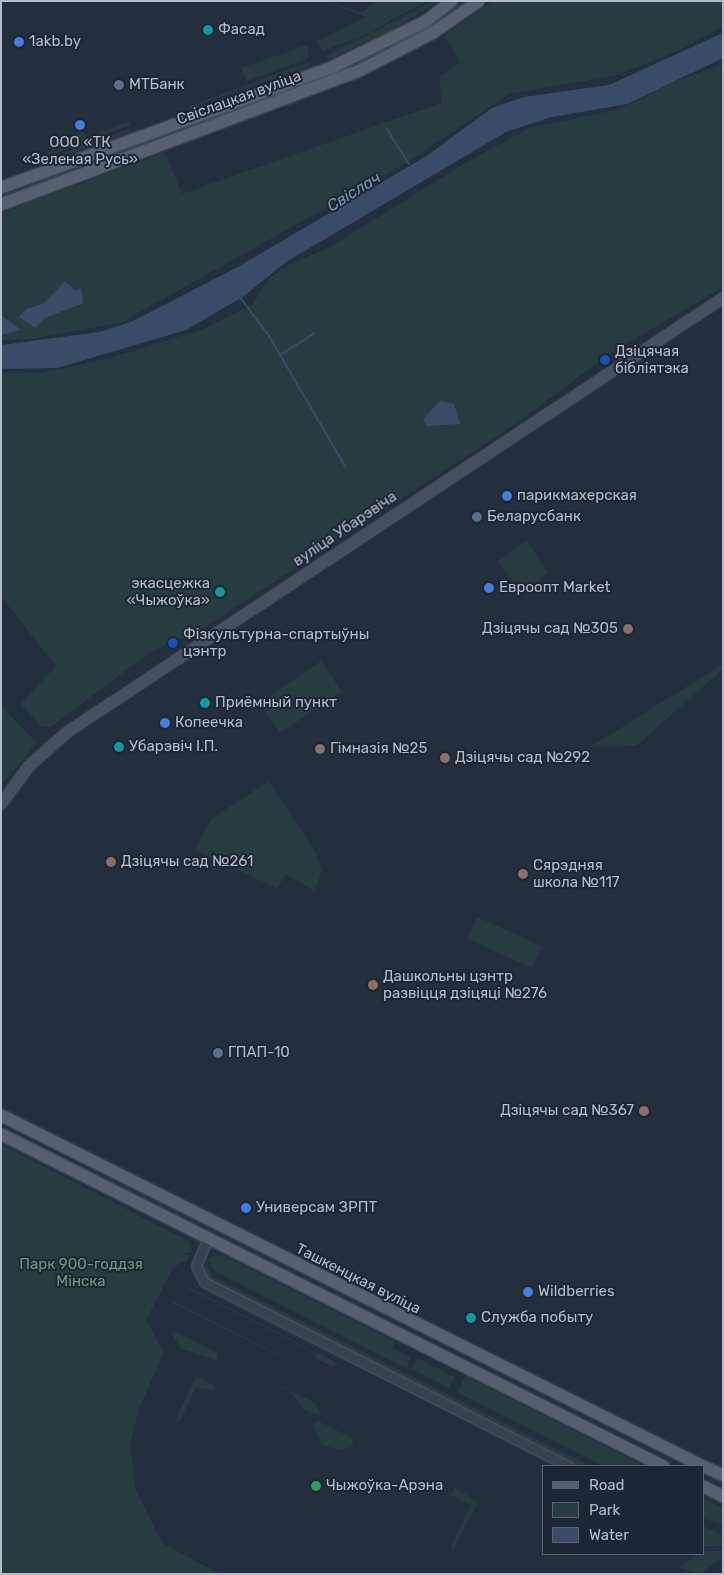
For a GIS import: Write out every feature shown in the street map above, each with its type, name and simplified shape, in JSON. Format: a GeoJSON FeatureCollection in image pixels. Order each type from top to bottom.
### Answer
{"type":"FeatureCollection","features":[{"type":"Feature","properties":{"kind":"main road","name":"Свіслацкая вуліца"},"geometry":{"type":"LineString","coordinates":[[1,188],[331,67],[425,21],[451,1]]}},
{"type":"Feature","properties":{"kind":"main road","name":"Свіслацкая вуліца"},"geometry":{"type":"LineString","coordinates":[[1,204],[350,73],[433,32],[478,1]]}},
{"type":"Feature","properties":{"kind":"main road","name":"вуліца Убарэвіча"},"geometry":{"type":"LineString","coordinates":[[1,804],[29,766],[66,733],[723,298]]}},
{"type":"Feature","properties":{"kind":"main road","name":"Ташкенцкая вуліца"},"geometry":{"type":"LineString","coordinates":[[1,1115],[690,1464]]}},
{"type":"Feature","properties":{"kind":"main road"},"geometry":{"type":"LineString","coordinates":[[1,1134],[661,1465]]}},
{"type":"Feature","properties":{"kind":"main road"},"geometry":{"type":"LineString","coordinates":[[208,1238],[216,1223]]}},
{"type":"Feature","properties":{"kind":"main road","name":"Ташкенцкая вуліца"},"geometry":{"type":"LineString","coordinates":[[704,1466],[723,1475]]}},
{"type":"Feature","properties":{"kind":"main road"},"geometry":{"type":"LineString","coordinates":[[704,1486],[723,1496]]}},
{"type":"Feature","properties":{"kind":"street"},"geometry":{"type":"LineString","coordinates":[[208,1238],[196,1266],[204,1282],[567,1465]]}},
{"type":"Feature","properties":{"kind":"green space"},"geometry":{"type":"Polygon","coordinates":[[[325,1],[362,12],[377,1],[427,1],[363,36],[322,51],[317,41],[366,17],[325,1]]]}},
{"type":"Feature","properties":{"kind":"green space"},"geometry":{"type":"Polygon","coordinates":[[[433,1],[439,1],[390,31],[332,58],[324,57],[433,1]]]}},
{"type":"Feature","properties":{"kind":"green space"},"geometry":{"type":"Polygon","coordinates":[[[464,1],[469,1],[430,28],[345,70],[169,135],[386,48],[464,1]]]}},
{"type":"Feature","properties":{"kind":"green space"},"geometry":{"type":"Polygon","coordinates":[[[493,1],[723,1],[723,26],[682,49],[614,76],[509,94],[408,162],[122,322],[33,339],[1,340],[1,213],[165,152],[182,194],[441,103],[440,76],[461,62],[444,36],[493,1]]]}},
{"type":"Feature","properties":{"kind":"green space"},"geometry":{"type":"Polygon","coordinates":[[[307,45],[309,58],[247,81],[241,68],[307,45]]]}},
{"type":"Feature","properties":{"kind":"green space"},"geometry":{"type":"Polygon","coordinates":[[[312,61],[309,66],[190,108],[190,106],[312,61]]]}},
{"type":"Feature","properties":{"kind":"green space"},"geometry":{"type":"Polygon","coordinates":[[[723,64],[723,287],[611,353],[510,428],[196,633],[150,652],[51,727],[42,727],[20,704],[56,666],[1,596],[1,372],[41,373],[106,359],[204,329],[253,304],[269,278],[290,264],[330,247],[465,163],[529,128],[620,109],[668,84],[723,64]]]}},
{"type":"Feature","properties":{"kind":"green space"},"geometry":{"type":"Polygon","coordinates":[[[129,121],[130,125],[32,163],[29,157],[51,152],[57,134],[67,138],[83,132],[87,138],[129,121]]]}},
{"type":"Feature","properties":{"kind":"green space"},"geometry":{"type":"Polygon","coordinates":[[[132,128],[128,133],[32,167],[63,153],[132,128]]]}},
{"type":"Feature","properties":{"kind":"green space"},"geometry":{"type":"Polygon","coordinates":[[[160,136],[160,138],[1,199],[1,196],[160,136]]]}},
{"type":"Feature","properties":{"kind":"green space"},"geometry":{"type":"Polygon","coordinates":[[[526,541],[549,573],[521,593],[498,562],[526,541]]]}},
{"type":"Feature","properties":{"kind":"green space"},"geometry":{"type":"Polygon","coordinates":[[[321,661],[342,692],[280,733],[260,702],[321,661]]]}},
{"type":"Feature","properties":{"kind":"green space"},"geometry":{"type":"Polygon","coordinates":[[[723,664],[723,669],[636,746],[590,747],[723,664]]]}},
{"type":"Feature","properties":{"kind":"green space"},"geometry":{"type":"Polygon","coordinates":[[[1,706],[37,743],[1,785],[1,706]]]}},
{"type":"Feature","properties":{"kind":"green space"},"geometry":{"type":"Polygon","coordinates":[[[269,781],[316,853],[322,871],[314,891],[286,874],[277,888],[194,850],[211,819],[269,781]]]}},
{"type":"Feature","properties":{"kind":"green space"},"geometry":{"type":"Polygon","coordinates":[[[477,917],[542,946],[532,968],[467,939],[477,917]]]}},
{"type":"Feature","properties":{"kind":"green space","name":"Парк 900-годдзя Мінска"},"geometry":{"type":"Polygon","coordinates":[[[1,1144],[190,1242],[192,1252],[180,1255],[189,1255],[188,1259],[173,1268],[146,1320],[164,1353],[139,1408],[130,1445],[136,1490],[162,1543],[220,1574],[1,1574],[1,1144]]]}},
{"type":"Feature","properties":{"kind":"green space"},"geometry":{"type":"Polygon","coordinates":[[[214,1255],[225,1256],[395,1342],[392,1348],[410,1357],[407,1369],[216,1272],[208,1260],[214,1255]]]}},
{"type":"Feature","properties":{"kind":"green space"},"geometry":{"type":"Polygon","coordinates":[[[205,1263],[214,1277],[588,1465],[577,1465],[207,1280],[202,1271],[205,1263]]]}},
{"type":"Feature","properties":{"kind":"green space"},"geometry":{"type":"Polygon","coordinates":[[[183,1280],[339,1358],[341,1360],[183,1280]]]}},
{"type":"Feature","properties":{"kind":"green space"},"geometry":{"type":"Polygon","coordinates":[[[187,1288],[339,1364],[332,1367],[315,1358],[317,1354],[187,1288]]]}},
{"type":"Feature","properties":{"kind":"green space"},"geometry":{"type":"Polygon","coordinates":[[[173,1301],[331,1381],[172,1303],[173,1301]]]}},
{"type":"Feature","properties":{"kind":"green space"},"geometry":{"type":"Polygon","coordinates":[[[178,1332],[217,1353],[218,1361],[181,1349],[173,1335],[178,1332]]]}},
{"type":"Feature","properties":{"kind":"green space"},"geometry":{"type":"Polygon","coordinates":[[[417,1358],[454,1377],[449,1388],[412,1369],[417,1358]]]}},
{"type":"Feature","properties":{"kind":"green space"},"geometry":{"type":"Polygon","coordinates":[[[466,1376],[641,1465],[601,1465],[457,1392],[466,1376]]]}},
{"type":"Feature","properties":{"kind":"green space"},"geometry":{"type":"Polygon","coordinates":[[[199,1378],[214,1385],[215,1391],[196,1387],[180,1421],[176,1420],[194,1380],[199,1378]]]}},
{"type":"Feature","properties":{"kind":"green space"},"geometry":{"type":"Polygon","coordinates":[[[268,1380],[315,1403],[321,1416],[305,1410],[293,1394],[268,1380]]]}},
{"type":"Feature","properties":{"kind":"green space"},"geometry":{"type":"Polygon","coordinates":[[[318,1421],[352,1438],[353,1446],[340,1450],[321,1444],[313,1424],[318,1421]]]}},
{"type":"Feature","properties":{"kind":"green space"},"geometry":{"type":"Polygon","coordinates":[[[455,1488],[478,1502],[454,1549],[451,1547],[471,1505],[451,1495],[455,1488]]]}},
{"type":"Feature","properties":{"kind":"green space"},"geometry":{"type":"Polygon","coordinates":[[[704,1498],[723,1508],[723,1525],[704,1518],[704,1498]]]}},
{"type":"Feature","properties":{"kind":"green space"},"geometry":{"type":"Polygon","coordinates":[[[704,1526],[723,1535],[723,1546],[704,1546],[704,1526]]]}},
{"type":"Feature","properties":{"kind":"green space"},"geometry":{"type":"Polygon","coordinates":[[[723,1551],[723,1557],[700,1574],[678,1567],[698,1555],[704,1555],[704,1552],[723,1551]]]}},
{"type":"Feature","properties":{"kind":"water"},"geometry":{"type":"Polygon","coordinates":[[[723,33],[723,58],[627,104],[552,117],[506,132],[286,262],[244,296],[186,330],[57,368],[1,369],[1,345],[100,332],[133,321],[236,268],[425,157],[492,108],[524,97],[609,85],[723,33]]]}},
{"type":"Feature","properties":{"kind":"water"},"geometry":{"type":"Polygon","coordinates":[[[65,281],[75,291],[81,288],[83,303],[45,318],[35,328],[19,317],[26,309],[43,304],[65,281]]]}},
{"type":"Feature","properties":{"kind":"water"},"geometry":{"type":"Polygon","coordinates":[[[1,315],[21,330],[1,335],[1,315]]]}},
{"type":"Feature","properties":{"kind":"water"},"geometry":{"type":"Polygon","coordinates":[[[440,401],[454,404],[460,424],[426,426],[423,419],[440,401]]]}},
{"type":"Feature","properties":{"kind":"waterway"},"geometry":{"type":"LineString","coordinates":[[386,128],[409,164]]}},
{"type":"Feature","properties":{"kind":"waterway"},"geometry":{"type":"LineString","coordinates":[[239,296],[269,336],[345,466]]}},
{"type":"Feature","properties":{"kind":"waterway"},"geometry":{"type":"LineString","coordinates":[[280,355],[315,333]]}},
{"type":"Feature","properties":{"kind":"place","name":"Фасад"},"geometry":{"type":"Point","coordinates":[208,30]}},
{"type":"Feature","properties":{"kind":"place","name":"1akb.by"},"geometry":{"type":"Point","coordinates":[19,42]}},
{"type":"Feature","properties":{"kind":"place","name":"МТБанк"},"geometry":{"type":"Point","coordinates":[119,85]}},
{"type":"Feature","properties":{"kind":"place","name":"ООО «ТК «Зеленая Русь»"},"geometry":{"type":"Point","coordinates":[80,125]}},
{"type":"Feature","properties":{"kind":"place","name":"Дзіцячая бібліятэка"},"geometry":{"type":"Point","coordinates":[605,360]}},
{"type":"Feature","properties":{"kind":"place","name":"парикмахерская"},"geometry":{"type":"Point","coordinates":[507,496]}},
{"type":"Feature","properties":{"kind":"place","name":"Беларусбанк"},"geometry":{"type":"Point","coordinates":[477,517]}},
{"type":"Feature","properties":{"kind":"place","name":"Евроопт Market"},"geometry":{"type":"Point","coordinates":[489,588]}},
{"type":"Feature","properties":{"kind":"place","name":"экасцежка «Чыжоўка»"},"geometry":{"type":"Point","coordinates":[220,592]}},
{"type":"Feature","properties":{"kind":"place","name":"Дзіцячы сад №305"},"geometry":{"type":"Point","coordinates":[628,629]}},
{"type":"Feature","properties":{"kind":"place","name":"Фізкультурна-спартыўны цэнтр"},"geometry":{"type":"Point","coordinates":[173,643]}},
{"type":"Feature","properties":{"kind":"place","name":"Приёмный пункт"},"geometry":{"type":"Point","coordinates":[205,703]}},
{"type":"Feature","properties":{"kind":"place","name":"Копеечка"},"geometry":{"type":"Point","coordinates":[165,723]}},
{"type":"Feature","properties":{"kind":"place","name":"Убарэвіч І.П."},"geometry":{"type":"Point","coordinates":[119,747]}},
{"type":"Feature","properties":{"kind":"place","name":"Гімназія №25"},"geometry":{"type":"Point","coordinates":[320,749]}},
{"type":"Feature","properties":{"kind":"place","name":"Дзіцячы сад №292"},"geometry":{"type":"Point","coordinates":[445,758]}},
{"type":"Feature","properties":{"kind":"place","name":"Дзіцячы сад №261"},"geometry":{"type":"Point","coordinates":[111,862]}},
{"type":"Feature","properties":{"kind":"place","name":"Сярэдняя школа №117"},"geometry":{"type":"Point","coordinates":[523,874]}},
{"type":"Feature","properties":{"kind":"place","name":"Дашкольны цэнтр развіцця дзіцяці №276"},"geometry":{"type":"Point","coordinates":[373,985]}},
{"type":"Feature","properties":{"kind":"place","name":"ГПАП-10"},"geometry":{"type":"Point","coordinates":[218,1053]}},
{"type":"Feature","properties":{"kind":"place","name":"Дзіцячы сад №367"},"geometry":{"type":"Point","coordinates":[644,1111]}},
{"type":"Feature","properties":{"kind":"place","name":"Универсам ЗРПТ"},"geometry":{"type":"Point","coordinates":[246,1208]}},
{"type":"Feature","properties":{"kind":"place","name":"Wildberries"},"geometry":{"type":"Point","coordinates":[528,1292]}},
{"type":"Feature","properties":{"kind":"place","name":"Служба побыту"},"geometry":{"type":"Point","coordinates":[471,1318]}},
{"type":"Feature","properties":{"kind":"place","name":"Чыжоўка-Арэна"},"geometry":{"type":"Point","coordinates":[316,1486]}},
{"type":"Feature","properties":{"kind":"water label","name":"Свіслач"},"geometry":{"type":"Point","coordinates":[354,192]}}]}
